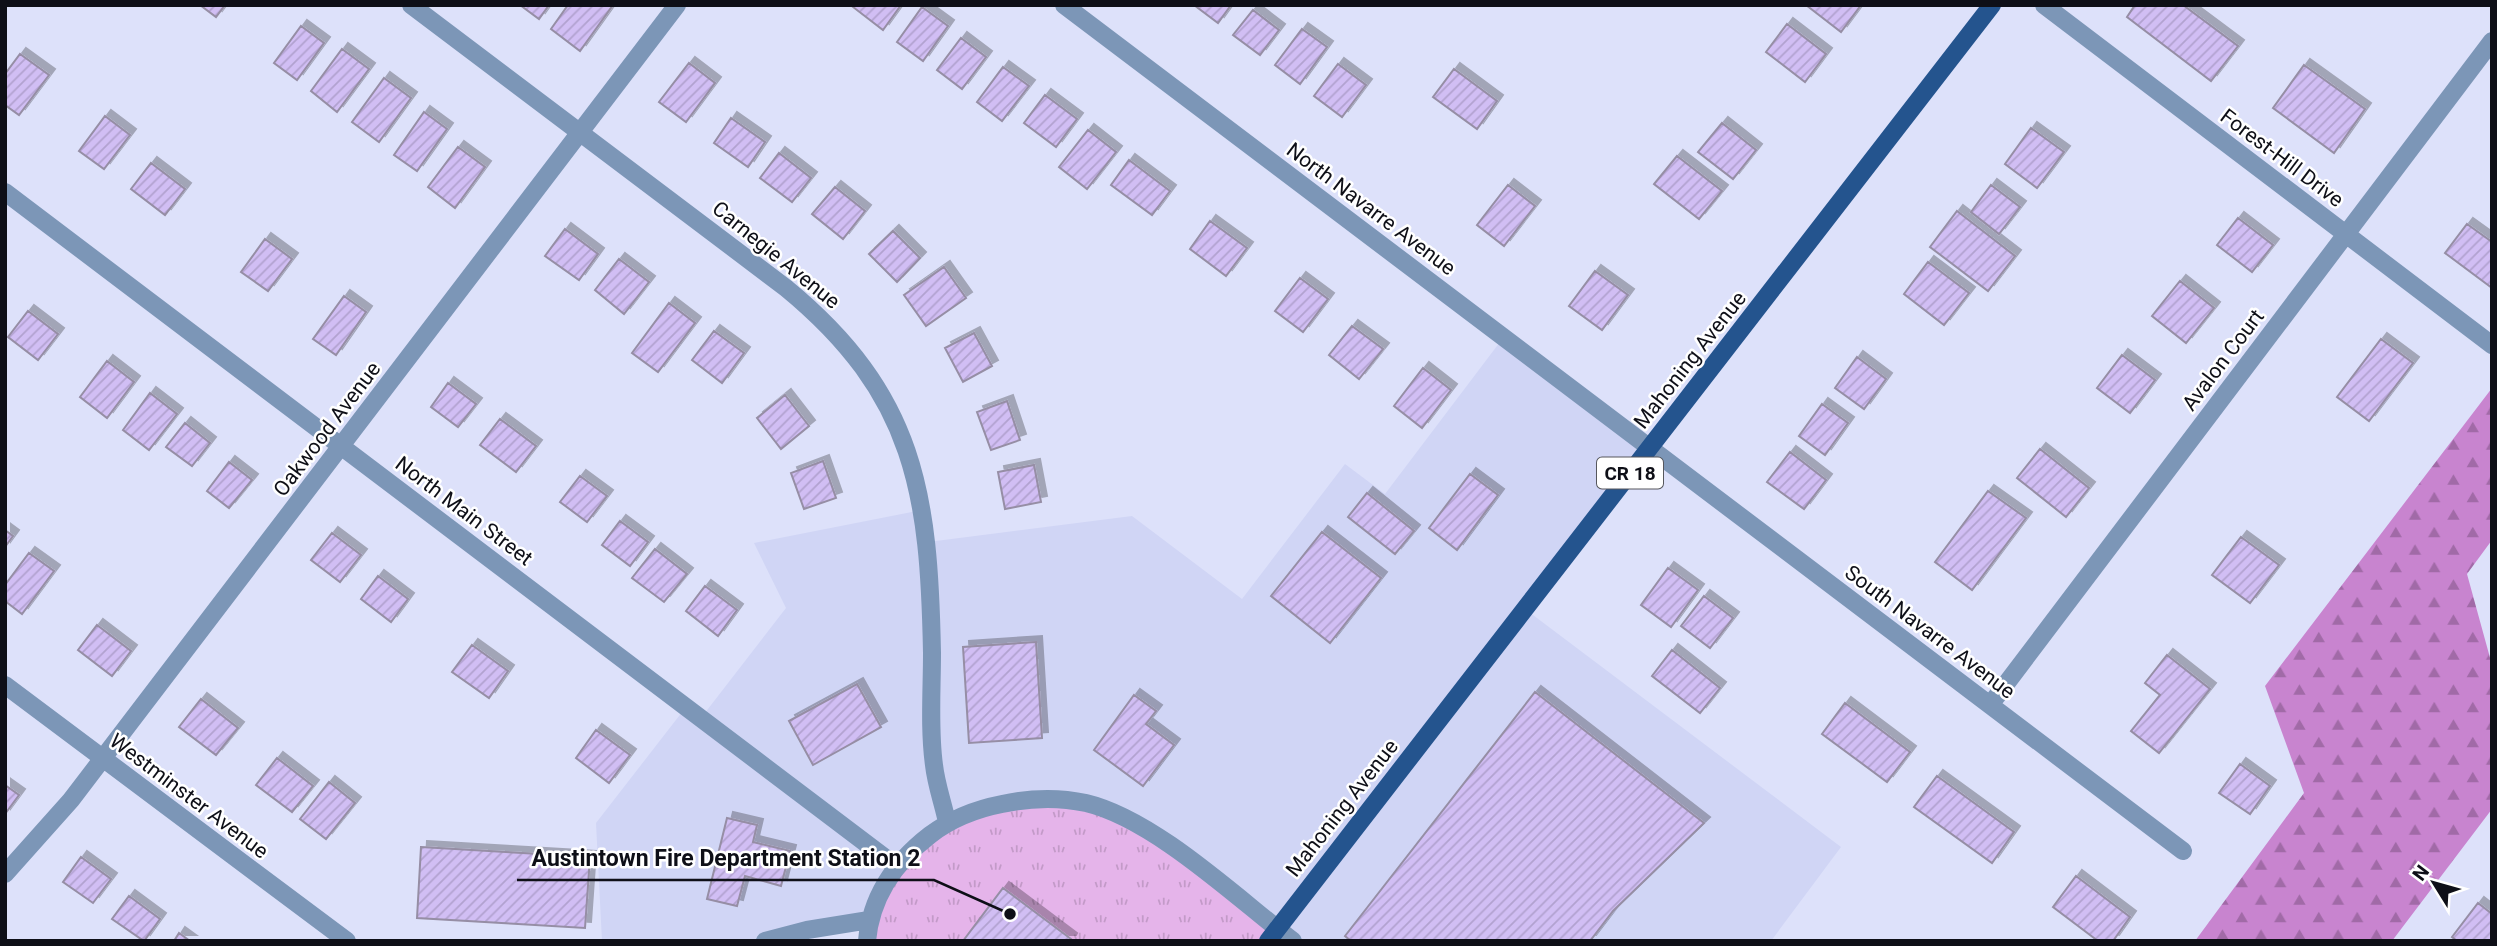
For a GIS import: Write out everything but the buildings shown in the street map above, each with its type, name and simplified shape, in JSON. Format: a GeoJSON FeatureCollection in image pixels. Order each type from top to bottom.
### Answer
{"type":"FeatureCollection","features":[{"type":"Feature","properties":{"kind":"main road","name":"Mahoning Avenue"},"geometry":{"type":"LineString","coordinates":[[1272,935],[1993,5]]}},
{"type":"Feature","properties":{"kind":"street","name":"Carnegie Avenue"},"geometry":{"type":"LineString","coordinates":[[411,5],[811,309],[850,350],[889,409],[913,469],[926,530],[934,765],[947,822]]}},
{"type":"Feature","properties":{"kind":"street","name":"Oakwood Avenue"},"geometry":{"type":"LineString","coordinates":[[5,874],[71,800],[677,5]]}},
{"type":"Feature","properties":{"kind":"street","name":"North Navarre Avenue"},"geometry":{"type":"LineString","coordinates":[[1064,5],[1650,449]]}},
{"type":"Feature","properties":{"kind":"street","name":"Forest-Hill Drive"},"geometry":{"type":"LineString","coordinates":[[2044,5],[2492,345]]}},
{"type":"Feature","properties":{"kind":"street","name":"Avalon Court"},"geometry":{"type":"LineString","coordinates":[[1990,705],[2492,41]]}},
{"type":"Feature","properties":{"kind":"street","name":"North Main Street"},"geometry":{"type":"LineString","coordinates":[[5,192],[896,866]]}},
{"type":"Feature","properties":{"kind":"street","name":"South Navarre Avenue"},"geometry":{"type":"LineString","coordinates":[[1650,449],[2183,851]]}},
{"type":"Feature","properties":{"kind":"street","name":"Westminster Avenue"},"geometry":{"type":"LineString","coordinates":[[5,685],[347,941]]}},
{"type":"Feature","properties":{"kind":"street"},"geometry":{"type":"LineString","coordinates":[[867,941],[869,920],[886,880],[896,866],[947,822],[988,807],[1028,799],[1085,803],[1114,812],[1147,831],[1272,935],[1293,941]]}},
{"type":"Feature","properties":{"kind":"street"},"geometry":{"type":"LineString","coordinates":[[765,941],[807,930],[869,920]]}},
{"type":"Feature","properties":{"kind":"shaded area"},"geometry":{"type":"Polygon","coordinates":[[[1503,338],[1650,449],[1525,609],[1841,847],[1771,941],[1293,941],[869,920],[765,941],[602,941],[596,823],[686,707],[701,718],[786,608],[754,543],[922,510],[928,542],[1132,516],[1242,599],[1345,464],[1385,494],[1503,338]]]}},
{"type":"Feature","properties":{"kind":"green space"},"geometry":{"type":"Polygon","coordinates":[[[2492,388],[2492,540],[2467,574],[2492,665],[2492,809],[2392,941],[2195,941],[2304,793],[2265,686],[2492,388]]]}},
{"type":"Feature","properties":{"kind":"green space"},"geometry":{"type":"Polygon","coordinates":[[[1028,799],[1114,812],[1293,941],[868,941],[886,880],[947,822],[1028,799]]]}},
{"type":"Feature","properties":{"kind":"place","name":"Austintown Fire Department Station 2"},"geometry":{"type":"Point","coordinates":[1010,914]}}]}
